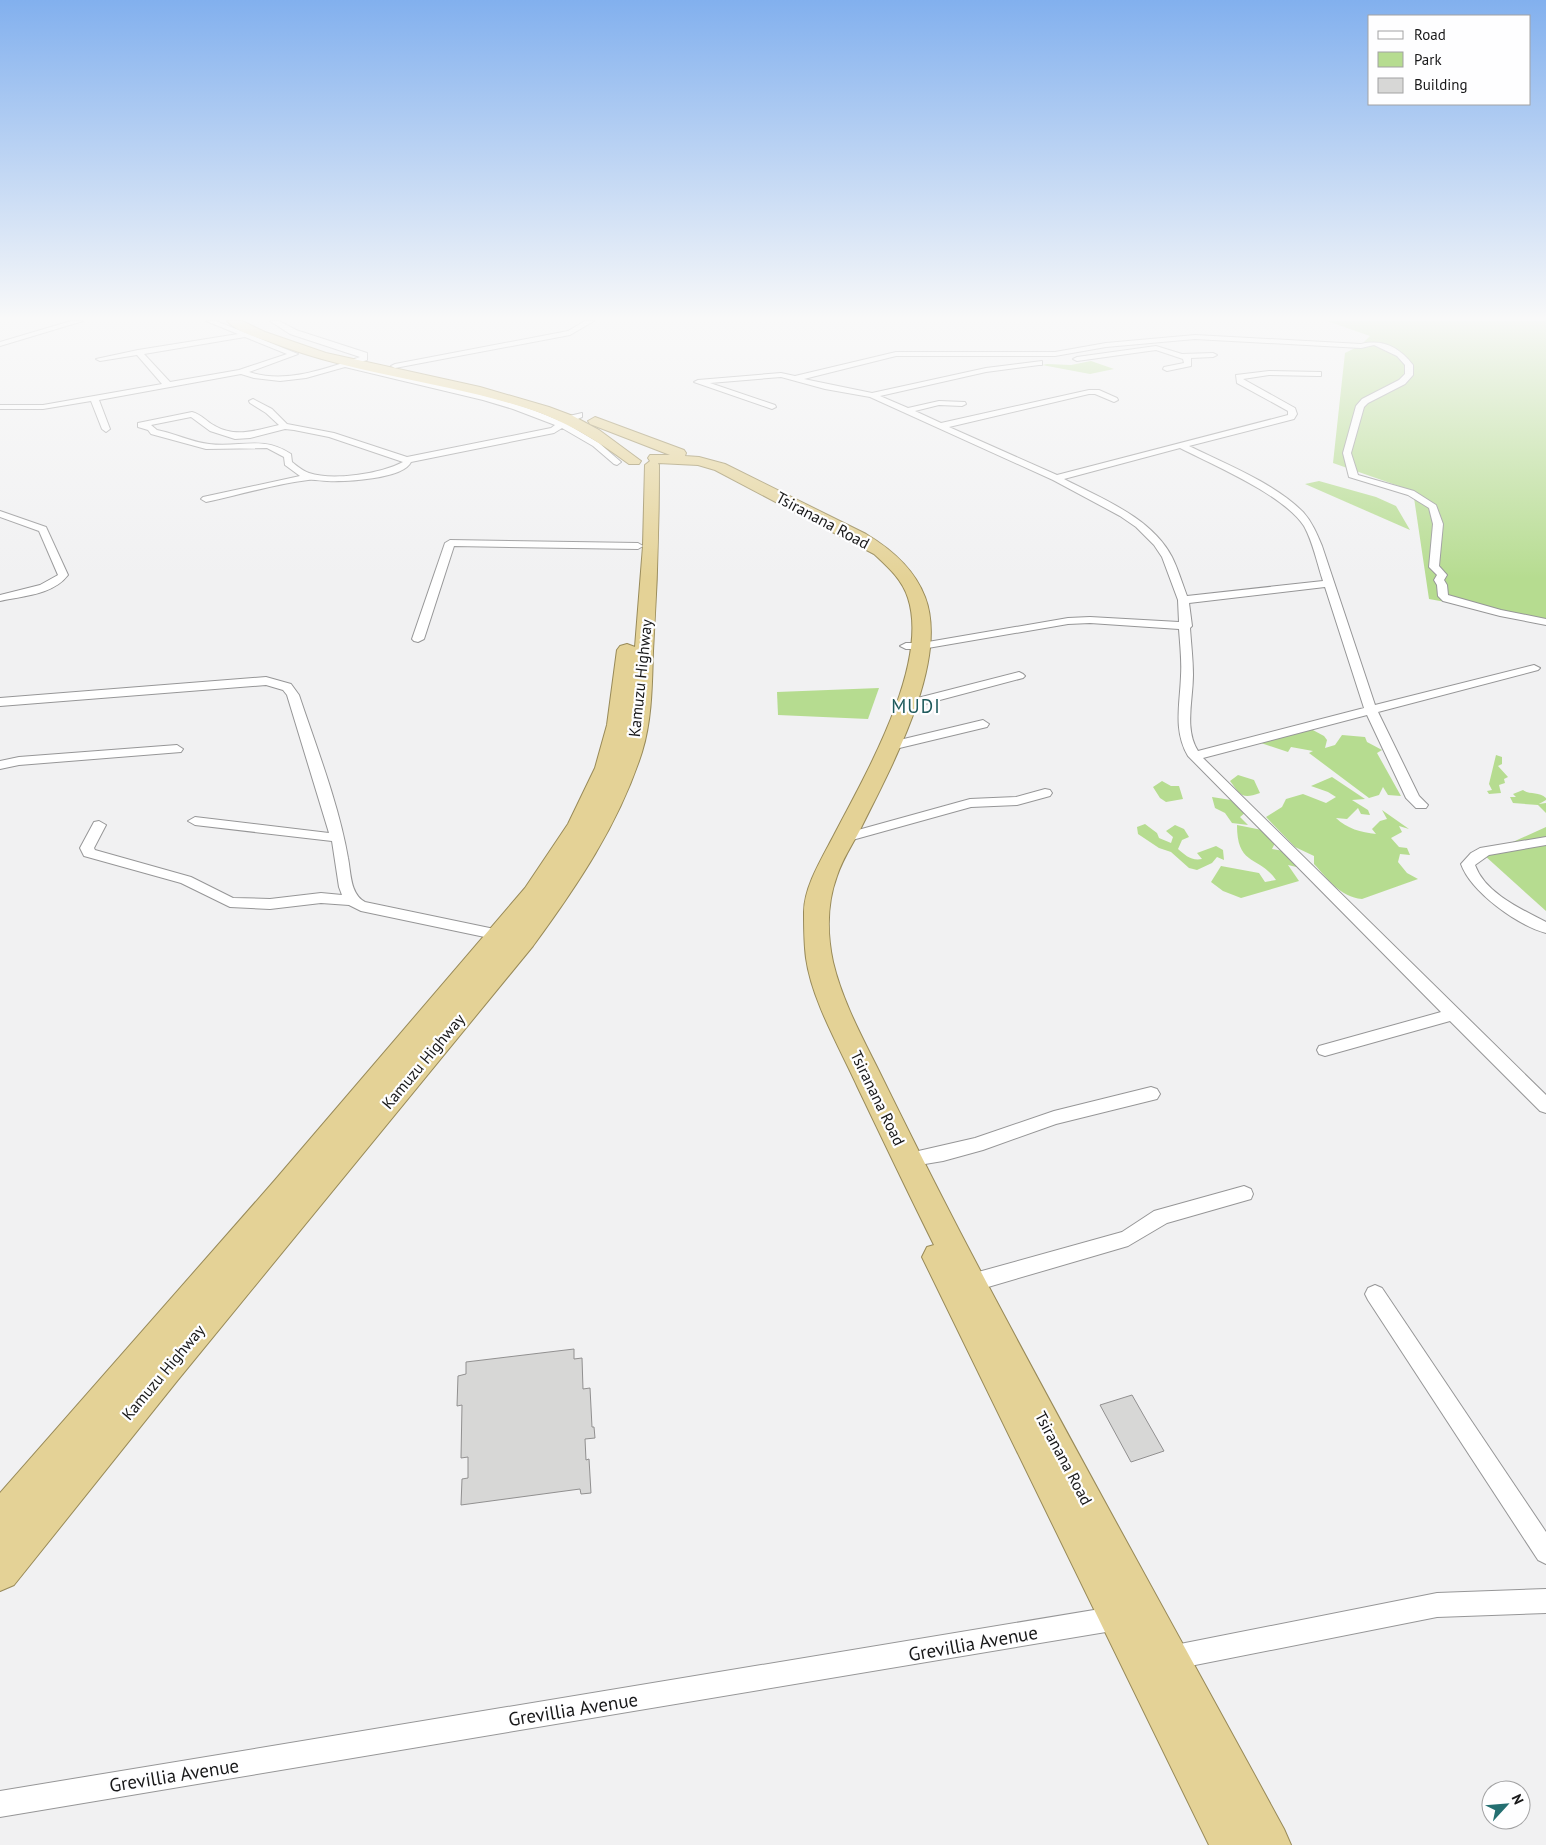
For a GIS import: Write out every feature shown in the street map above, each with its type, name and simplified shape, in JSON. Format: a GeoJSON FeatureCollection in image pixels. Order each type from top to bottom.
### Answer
{"type":"FeatureCollection","features":[{"type":"Feature","properties":{"kind":"highway"},"geometry":{"type":"LineString","coordinates":[[534,407],[699,461]]}},
{"type":"Feature","properties":{"kind":"highway"},"geometry":{"type":"LineString","coordinates":[[542,407],[575,420],[642,462]]}},
{"type":"Feature","properties":{"kind":"highway"},"geometry":{"type":"LineString","coordinates":[[575,420],[642,462]]}},
{"type":"Feature","properties":{"kind":"highway","name":"Tsiranana Road"},"geometry":{"type":"LineString","coordinates":[[642,462],[699,461],[737,475],[880,550],[900,569],[917,599],[920,616],[906,705],[891,746],[845,838],[824,875],[816,910],[819,958],[836,1012],[907,1160],[971,1283],[1155,1660],[1233,1845]]}},
{"type":"Feature","properties":{"kind":"highway","name":"Tsiranana Road"},"geometry":{"type":"LineString","coordinates":[[642,462],[695,466],[717,474],[842,537],[875,557],[890,572],[900,588],[905,602],[914,646],[878,748],[809,878],[800,922],[804,958],[811,987],[823,1022],[890,1163],[1133,1615]]}},
{"type":"Feature","properties":{"kind":"highway","name":"Kamuzu Highway"},"geometry":{"type":"LineString","coordinates":[[0,1522],[280,1196],[499,936],[534,894],[568,842],[598,787],[612,750],[621,708],[638,546],[642,497],[642,462]]}},
{"type":"Feature","properties":{"kind":"highway","name":"Kamuzu Highway"},"geometry":{"type":"LineString","coordinates":[[0,1571],[524,940],[555,899],[589,846],[618,788],[632,750],[640,708],[651,546],[642,462]]}},
{"type":"Feature","properties":{"kind":"highway","name":"Tsiranana Road"},"geometry":{"type":"LineString","coordinates":[[1155,1660],[1268,1845]]}},
{"type":"Feature","properties":{"kind":"street"},"geometry":{"type":"LineString","coordinates":[[2,407],[41,407]]}},
{"type":"Feature","properties":{"kind":"street"},"geometry":{"type":"LineString","coordinates":[[98,407],[106,429]]}},
{"type":"Feature","properties":{"kind":"street"},"geometry":{"type":"LineString","coordinates":[[263,407],[285,426]]}},
{"type":"Feature","properties":{"kind":"street"},"geometry":{"type":"LineString","coordinates":[[898,407],[1056,478],[1123,514],[1150,534],[1167,558],[1183,600],[1186,626],[1187,674],[1184,731],[1187,744],[1194,756],[1546,1106]]}},
{"type":"Feature","properties":{"kind":"street"},"geometry":{"type":"LineString","coordinates":[[906,411],[920,407]]}},
{"type":"Feature","properties":{"kind":"street"},"geometry":{"type":"LineString","coordinates":[[940,426],[1023,407]]}},
{"type":"Feature","properties":{"kind":"street"},"geometry":{"type":"LineString","coordinates":[[1056,478],[1293,416],[1292,410],[1287,407]]}},
{"type":"Feature","properties":{"kind":"street"},"geometry":{"type":"LineString","coordinates":[[1360,407],[1347,452],[1354,477],[1412,493],[1433,507],[1438,524],[1434,567],[1442,575],[1439,578],[1443,596],[1446,599],[1500,613],[1546,622]]}},
{"type":"Feature","properties":{"kind":"street"},"geometry":{"type":"LineString","coordinates":[[309,477],[288,463],[288,456],[282,451],[265,444],[217,448],[154,432],[151,428],[141,425],[192,414],[214,429],[235,436],[250,435],[285,426],[323,433],[407,460],[554,430],[575,420]]}},
{"type":"Feature","properties":{"kind":"street"},"geometry":{"type":"LineString","coordinates":[[1182,446],[1243,477],[1297,513],[1308,524],[1370,710],[1412,798],[1421,805]]}},
{"type":"Feature","properties":{"kind":"street"},"geometry":{"type":"LineString","coordinates":[[206,499],[309,477],[335,479],[369,475],[401,468],[407,463],[407,460]]}},
{"type":"Feature","properties":{"kind":"street"},"geometry":{"type":"LineString","coordinates":[[0,514],[32,523],[46,531],[63,575],[61,580],[45,587],[0,598]]}},
{"type":"Feature","properties":{"kind":"street"},"geometry":{"type":"LineString","coordinates":[[418,639],[450,543],[638,546]]}},
{"type":"Feature","properties":{"kind":"street"},"geometry":{"type":"LineString","coordinates":[[1183,600],[1329,583]]}},
{"type":"Feature","properties":{"kind":"street"},"geometry":{"type":"LineString","coordinates":[[914,646],[1068,621],[1090,620],[1186,626]]}},
{"type":"Feature","properties":{"kind":"street"},"geometry":{"type":"LineString","coordinates":[[1194,756],[1534,668]]}},
{"type":"Feature","properties":{"kind":"street"},"geometry":{"type":"LineString","coordinates":[[906,705],[1018,676]]}},
{"type":"Feature","properties":{"kind":"street"},"geometry":{"type":"LineString","coordinates":[[0,702],[266,681],[287,687],[293,695],[338,838],[346,887],[352,901]]}},
{"type":"Feature","properties":{"kind":"street"},"geometry":{"type":"LineString","coordinates":[[891,746],[983,724]]}},
{"type":"Feature","properties":{"kind":"street"},"geometry":{"type":"LineString","coordinates":[[0,765],[19,761],[177,749]]}},
{"type":"Feature","properties":{"kind":"street"},"geometry":{"type":"LineString","coordinates":[[845,838],[970,803],[1017,801],[1045,792]]}},
{"type":"Feature","properties":{"kind":"street"},"geometry":{"type":"LineString","coordinates":[[195,821],[338,838]]}},
{"type":"Feature","properties":{"kind":"street"},"geometry":{"type":"LineString","coordinates":[[100,825],[87,848],[89,853],[186,880],[230,902],[270,904],[321,898],[352,901],[361,906],[499,936]]}},
{"type":"Feature","properties":{"kind":"street"},"geometry":{"type":"LineString","coordinates":[[1546,841],[1485,851],[1468,864],[1468,870],[1494,897],[1519,914],[1546,928]]}},
{"type":"Feature","properties":{"kind":"street"},"geometry":{"type":"LineString","coordinates":[[1325,1050],[1454,1014]]}},
{"type":"Feature","properties":{"kind":"street"},"geometry":{"type":"LineString","coordinates":[[907,1160],[943,1154],[976,1145],[1054,1118],[1151,1094]]}},
{"type":"Feature","properties":{"kind":"street"},"geometry":{"type":"LineString","coordinates":[[971,1283],[1128,1238],[1161,1217],[1244,1194]]}},
{"type":"Feature","properties":{"kind":"street"},"geometry":{"type":"LineString","coordinates":[[1375,1294],[1546,1552]]}},
{"type":"Feature","properties":{"kind":"street"},"geometry":{"type":"LineString","coordinates":[[1155,1660],[1437,1605],[1546,1601]]}},
{"type":"Feature","properties":{"kind":"street","name":"Grevillia Avenue"},"geometry":{"type":"LineString","coordinates":[[0,1804],[1133,1615]]}},
{"type":"Feature","properties":{"kind":"green space"},"geometry":{"type":"Polygon","coordinates":[[[1339,407],[1546,407],[1546,620],[1429,599],[1413,491],[1333,463],[1339,407]]]}},
{"type":"Feature","properties":{"kind":"green space"},"geometry":{"type":"Polygon","coordinates":[[[1319,481],[1376,497],[1396,506],[1410,530],[1305,484],[1319,481]]]}},
{"type":"Feature","properties":{"kind":"green space"},"geometry":{"type":"Polygon","coordinates":[[[879,688],[868,719],[778,715],[777,692],[879,688]]]}},
{"type":"Feature","properties":{"kind":"green space"},"geometry":{"type":"Polygon","coordinates":[[[1311,729],[1324,736],[1327,740],[1325,748],[1335,745],[1342,735],[1365,737],[1367,742],[1382,750],[1377,753],[1401,796],[1388,795],[1383,787],[1379,795],[1369,798],[1309,753],[1313,751],[1291,747],[1288,752],[1258,742],[1256,737],[1269,733],[1281,738],[1281,736],[1311,729]]]}},
{"type":"Feature","properties":{"kind":"green space"},"geometry":{"type":"Polygon","coordinates":[[[1496,755],[1502,757],[1502,764],[1498,766],[1508,777],[1504,779],[1505,783],[1499,785],[1501,793],[1489,794],[1487,791],[1492,790],[1489,784],[1496,755]]]}},
{"type":"Feature","properties":{"kind":"green space"},"geometry":{"type":"Polygon","coordinates":[[[1238,775],[1254,780],[1260,793],[1245,796],[1239,792],[1230,781],[1238,775]]]}},
{"type":"Feature","properties":{"kind":"green space"},"geometry":{"type":"Polygon","coordinates":[[[1332,777],[1365,799],[1352,800],[1368,810],[1370,815],[1361,814],[1358,808],[1347,819],[1336,818],[1345,825],[1360,831],[1376,834],[1372,829],[1380,821],[1387,819],[1382,810],[1409,829],[1399,826],[1402,832],[1391,838],[1399,847],[1407,848],[1410,855],[1400,854],[1398,862],[1407,873],[1418,879],[1362,899],[1354,898],[1335,886],[1314,864],[1314,856],[1295,847],[1266,817],[1282,807],[1286,799],[1303,794],[1326,803],[1336,797],[1311,786],[1332,777]]]}},
{"type":"Feature","properties":{"kind":"green space"},"geometry":{"type":"Polygon","coordinates":[[[1162,781],[1171,786],[1179,786],[1183,799],[1166,802],[1160,798],[1153,787],[1162,781]]]}},
{"type":"Feature","properties":{"kind":"green space"},"geometry":{"type":"Polygon","coordinates":[[[1523,790],[1540,794],[1546,798],[1546,800],[1539,804],[1546,803],[1546,813],[1538,805],[1513,803],[1510,797],[1516,797],[1513,794],[1523,790]]]}},
{"type":"Feature","properties":{"kind":"green space"},"geometry":{"type":"Polygon","coordinates":[[[1212,797],[1231,800],[1246,806],[1246,812],[1240,817],[1248,825],[1232,823],[1225,813],[1215,808],[1212,797]]]}},
{"type":"Feature","properties":{"kind":"green space"},"geometry":{"type":"Polygon","coordinates":[[[1145,824],[1157,833],[1159,838],[1171,843],[1173,837],[1166,831],[1175,825],[1184,829],[1189,837],[1182,840],[1178,849],[1188,857],[1202,859],[1197,853],[1216,846],[1223,850],[1224,860],[1217,857],[1212,863],[1197,870],[1189,868],[1171,852],[1159,848],[1138,834],[1137,827],[1145,824]]]}},
{"type":"Feature","properties":{"kind":"green space"},"geometry":{"type":"Polygon","coordinates":[[[1237,825],[1262,830],[1276,841],[1272,849],[1296,853],[1305,869],[1288,865],[1299,881],[1241,898],[1223,891],[1211,882],[1221,866],[1259,873],[1265,882],[1276,880],[1269,872],[1245,854],[1238,838],[1237,825]]]}},
{"type":"Feature","properties":{"kind":"green space"},"geometry":{"type":"Polygon","coordinates":[[[1546,827],[1546,911],[1484,855],[1546,827]]]}},
{"type":"Feature","properties":{"kind":"building"},"geometry":{"type":"Polygon","coordinates":[[[574,1349],[574,1359],[582,1358],[583,1389],[590,1388],[592,1427],[594,1427],[595,1438],[585,1439],[586,1460],[589,1459],[591,1493],[581,1494],[580,1489],[461,1505],[462,1479],[468,1478],[468,1457],[461,1458],[462,1405],[457,1406],[458,1376],[466,1374],[466,1362],[574,1349]]]}},
{"type":"Feature","properties":{"kind":"building"},"geometry":{"type":"Polygon","coordinates":[[[1132,1395],[1164,1451],[1131,1462],[1100,1405],[1132,1395]]]}},
{"type":"Feature","properties":{"kind":"district","name":"MUDI"},"geometry":{"type":"Point","coordinates":[916,706]}}]}
